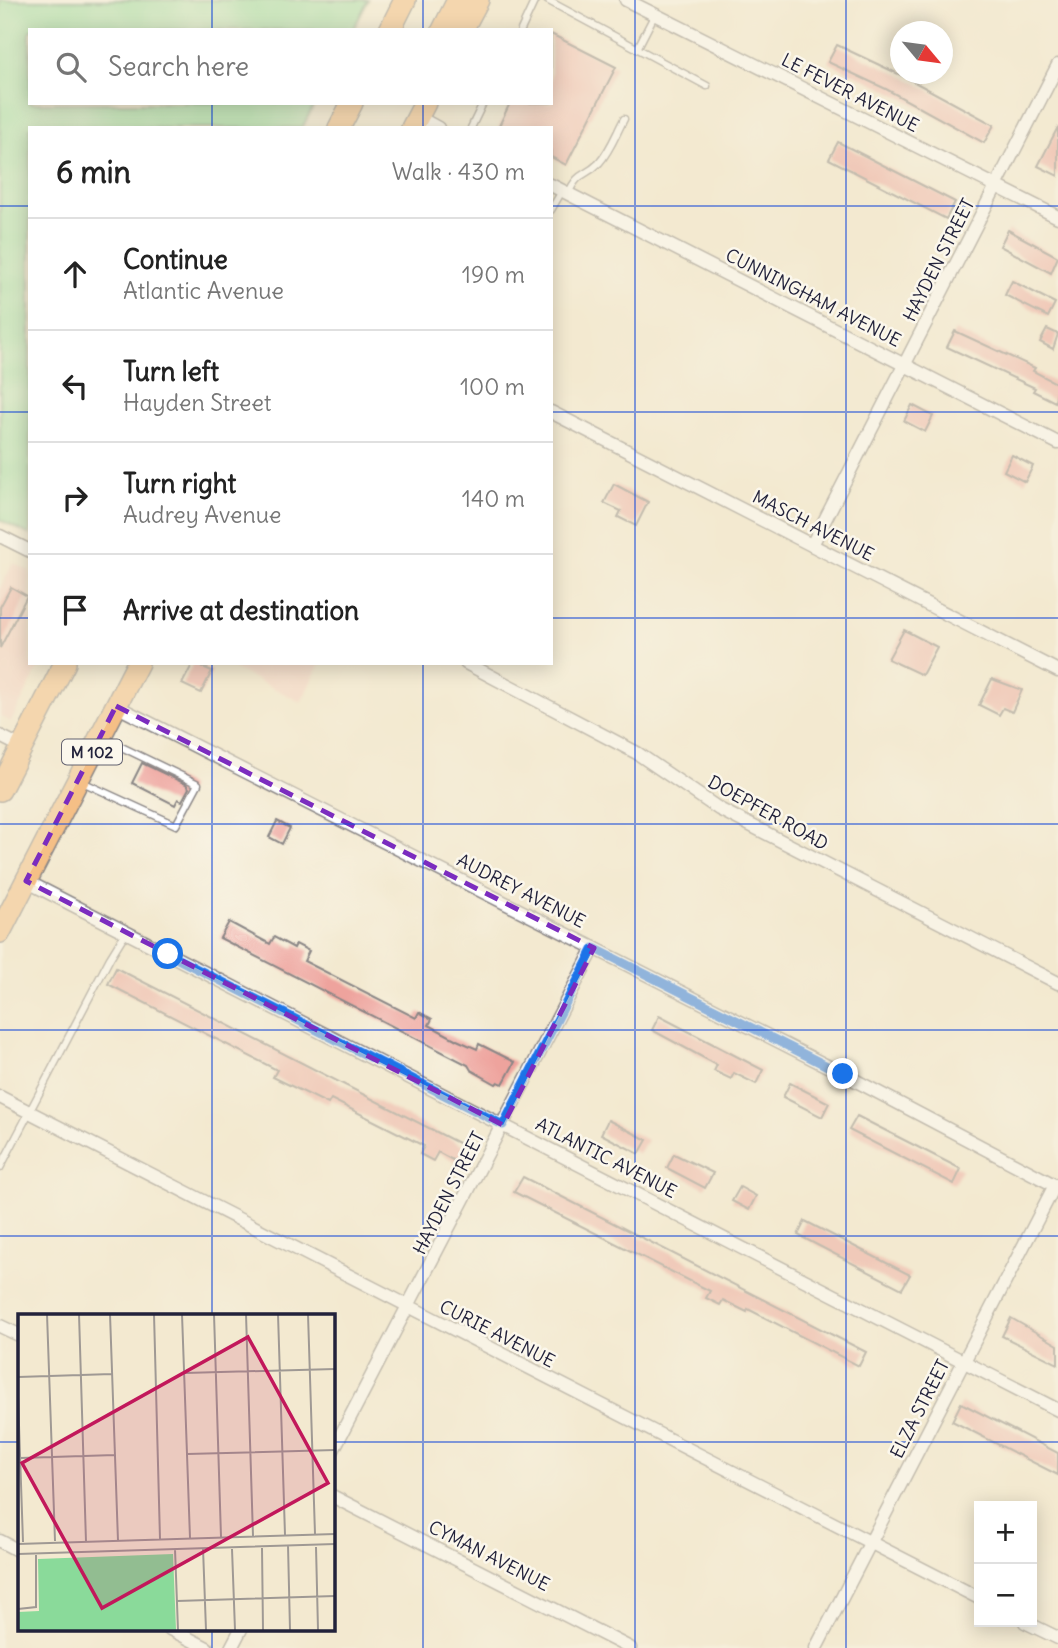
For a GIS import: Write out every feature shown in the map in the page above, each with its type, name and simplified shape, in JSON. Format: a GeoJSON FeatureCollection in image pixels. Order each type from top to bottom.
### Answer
{"type":"FeatureCollection","features":[{"type":"Feature","properties":{"kind":"highway"},"geometry":{"type":"LineString","coordinates":[[391,28],[405,0]]}},
{"type":"Feature","properties":{"kind":"highway"},"geometry":{"type":"LineString","coordinates":[[444,28],[458,0]]}},
{"type":"Feature","properties":{"kind":"highway"},"geometry":{"type":"LineString","coordinates":[[463,28],[478,0]]}},
{"type":"Feature","properties":{"kind":"highway"},"geometry":{"type":"LineString","coordinates":[[340,126],[351,105]]}},
{"type":"Feature","properties":{"kind":"highway"},"geometry":{"type":"LineString","coordinates":[[0,790],[64,665]]}},
{"type":"Feature","properties":{"kind":"highway","name":"M 102"},"geometry":{"type":"LineString","coordinates":[[0,932],[116,706],[130,668]]}},
{"type":"Feature","properties":{"kind":"street","name":"LE FEVER AVENUE"},"geometry":{"type":"LineString","coordinates":[[626,0],[1058,217]]}},
{"type":"Feature","properties":{"kind":"street","name":"HAYDEN STREET"},"geometry":{"type":"LineString","coordinates":[[812,545],[1058,65]]}},
{"type":"Feature","properties":{"kind":"street"},"geometry":{"type":"LineString","coordinates":[[419,113],[435,126]]}},
{"type":"Feature","properties":{"kind":"street","name":"CUNNINGHAM AVENUE"},"geometry":{"type":"LineString","coordinates":[[560,190],[1058,443]]}},
{"type":"Feature","properties":{"kind":"street","name":"MASCH AVENUE"},"geometry":{"type":"LineString","coordinates":[[553,413],[1058,671]]}},
{"type":"Feature","properties":{"kind":"street"},"geometry":{"type":"LineString","coordinates":[[0,536],[28,550]]}},
{"type":"Feature","properties":{"kind":"street","name":"DOEPFER ROAD"},"geometry":{"type":"LineString","coordinates":[[470,665],[637,753],[719,809],[1058,983]]}},
{"type":"Feature","properties":{"kind":"street","name":"AUDREY AVENUE"},"geometry":{"type":"LineString","coordinates":[[116,706],[1056,1186]]}},
{"type":"Feature","properties":{"kind":"street"},"geometry":{"type":"LineString","coordinates":[[0,736],[22,747]]}},
{"type":"Feature","properties":{"kind":"street","name":"ATLANTIC AVENUE"},"geometry":{"type":"LineString","coordinates":[[26,881],[1058,1410]]}},
{"type":"Feature","properties":{"kind":"street","name":"HAYDEN STREET"},"geometry":{"type":"LineString","coordinates":[[334,1448],[409,1309],[594,948]]}},
{"type":"Feature","properties":{"kind":"street","name":"CURIE AVENUE"},"geometry":{"type":"LineString","coordinates":[[0,1097],[409,1309],[974,1595]]}},
{"type":"Feature","properties":{"kind":"street","name":"ELZA STREET"},"geometry":{"type":"LineString","coordinates":[[816,1648],[1056,1186]]}},
{"type":"Feature","properties":{"kind":"street"},"geometry":{"type":"LineString","coordinates":[[0,1325],[18,1334]]}},
{"type":"Feature","properties":{"kind":"street","name":"CYMAN AVENUE"},"geometry":{"type":"LineString","coordinates":[[334,1497],[630,1648]]}},
{"type":"Feature","properties":{"kind":"street"},"geometry":{"type":"LineString","coordinates":[[0,1541],[18,1550]]}},
{"type":"Feature","properties":{"kind":"street"},"geometry":{"type":"LineString","coordinates":[[1036,1627],[1058,1638]]}},
{"type":"Feature","properties":{"kind":"street"},"geometry":{"type":"LineString","coordinates":[[172,1630],[207,1648]]}},
{"type":"Feature","properties":{"kind":"street"},"geometry":{"type":"LineString","coordinates":[[231,1648],[240,1630]]}},
{"type":"Feature","properties":{"kind":"lane"},"geometry":{"type":"LineString","coordinates":[[521,28],[535,0],[546,0],[707,86]]}},
{"type":"Feature","properties":{"kind":"lane"},"geometry":{"type":"LineString","coordinates":[[637,48],[655,14]]}},
{"type":"Feature","properties":{"kind":"lane"},"geometry":{"type":"LineString","coordinates":[[472,126],[482,105]]}},
{"type":"Feature","properties":{"kind":"lane"},"geometry":{"type":"LineString","coordinates":[[560,190],[597,166],[624,119]]}},
{"type":"Feature","properties":{"kind":"lane"},"geometry":{"type":"LineString","coordinates":[[78,780],[176,825],[198,784],[100,737]]}},
{"type":"Feature","properties":{"kind":"lane"},"geometry":{"type":"LineString","coordinates":[[0,1168],[126,932]]}},
{"type":"Feature","properties":{"kind":"highlighted area"},"geometry":{"type":"Polygon","coordinates":[[[116,706],[594,948],[503,1125],[26,881],[116,706]]]}},
{"type":"Feature","properties":{"kind":"shaded area"},"geometry":{"type":"Polygon","coordinates":[[[13,563],[28,570],[28,665],[40,665],[11,722],[0,716],[0,588],[13,563]]]}},
{"type":"Feature","properties":{"kind":"shaded area"},"geometry":{"type":"Polygon","coordinates":[[[227,665],[319,665],[301,702],[227,665]]]}},
{"type":"Feature","properties":{"kind":"green space"},"geometry":{"type":"Polygon","coordinates":[[[0,0],[368,0],[354,28],[28,28],[28,105],[314,105],[303,126],[28,126],[28,534],[0,520],[0,0]]]}},
{"type":"Feature","properties":{"kind":"building"},"geometry":{"type":"Polygon","coordinates":[[[553,35],[616,67],[566,165],[553,158],[553,126],[499,126],[509,105],[553,105],[553,35]]]}},
{"type":"Feature","properties":{"kind":"building"},"geometry":{"type":"Polygon","coordinates":[[[837,45],[890,70],[890,84],[918,84],[994,125],[984,143],[886,89],[828,62],[837,45]]]}},
{"type":"Feature","properties":{"kind":"building"},"geometry":{"type":"Polygon","coordinates":[[[1058,127],[1058,176],[1038,166],[1058,127]]]}},
{"type":"Feature","properties":{"kind":"building"},"geometry":{"type":"Polygon","coordinates":[[[838,142],[955,202],[946,219],[829,159],[838,142]]]}},
{"type":"Feature","properties":{"kind":"building"},"geometry":{"type":"Polygon","coordinates":[[[1008,230],[1058,257],[1051,273],[1000,246],[1008,230]]]}},
{"type":"Feature","properties":{"kind":"building"},"geometry":{"type":"Polygon","coordinates":[[[1012,281],[1055,303],[1048,317],[1005,295],[1012,281]]]}},
{"type":"Feature","properties":{"kind":"building"},"geometry":{"type":"Polygon","coordinates":[[[1047,329],[1058,334],[1053,349],[1040,342],[1047,329]]]}},
{"type":"Feature","properties":{"kind":"building"},"geometry":{"type":"Polygon","coordinates":[[[955,331],[1035,368],[1033,371],[1058,384],[1055,402],[1033,391],[1035,388],[947,347],[955,331]]]}},
{"type":"Feature","properties":{"kind":"building"},"geometry":{"type":"Polygon","coordinates":[[[912,405],[933,416],[925,432],[904,421],[912,405]]]}},
{"type":"Feature","properties":{"kind":"building"},"geometry":{"type":"Polygon","coordinates":[[[1012,455],[1033,466],[1025,482],[1004,471],[1012,455]]]}},
{"type":"Feature","properties":{"kind":"building"},"geometry":{"type":"Polygon","coordinates":[[[614,484],[648,502],[636,526],[618,517],[621,511],[604,503],[614,484]]]}},
{"type":"Feature","properties":{"kind":"building"},"geometry":{"type":"Polygon","coordinates":[[[11,587],[27,596],[0,648],[0,607],[11,587]]]}},
{"type":"Feature","properties":{"kind":"building"},"geometry":{"type":"Polygon","coordinates":[[[904,630],[937,647],[922,675],[888,659],[904,630]]]}},
{"type":"Feature","properties":{"kind":"building"},"geometry":{"type":"Polygon","coordinates":[[[192,665],[212,671],[201,693],[182,684],[192,665]]]}},
{"type":"Feature","properties":{"kind":"building"},"geometry":{"type":"Polygon","coordinates":[[[992,679],[1022,690],[1012,712],[1003,708],[999,715],[979,705],[992,679]]]}},
{"type":"Feature","properties":{"kind":"building"},"geometry":{"type":"Polygon","coordinates":[[[142,763],[186,784],[189,788],[182,801],[178,799],[175,805],[132,783],[142,763]]]}},
{"type":"Feature","properties":{"kind":"building"},"geometry":{"type":"Polygon","coordinates":[[[277,821],[290,828],[282,844],[269,837],[277,821]]]}},
{"type":"Feature","properties":{"kind":"building"},"geometry":{"type":"Polygon","coordinates":[[[229,922],[270,944],[274,937],[294,948],[296,944],[309,951],[304,961],[416,1018],[419,1012],[432,1019],[429,1025],[457,1040],[477,1049],[479,1044],[515,1062],[503,1084],[496,1084],[471,1070],[468,1065],[220,938],[229,922]]]}},
{"type":"Feature","properties":{"kind":"building"},"geometry":{"type":"Polygon","coordinates":[[[116,968],[466,1147],[458,1163],[438,1152],[433,1161],[420,1154],[424,1146],[331,1099],[328,1104],[273,1077],[277,1070],[108,984],[116,968]]]}},
{"type":"Feature","properties":{"kind":"building"},"geometry":{"type":"Polygon","coordinates":[[[659,1016],[763,1070],[756,1084],[734,1073],[731,1079],[714,1071],[717,1065],[652,1030],[659,1016]]]}},
{"type":"Feature","properties":{"kind":"building"},"geometry":{"type":"Polygon","coordinates":[[[790,1083],[829,1103],[822,1117],[783,1097],[790,1083]]]}},
{"type":"Feature","properties":{"kind":"building"},"geometry":{"type":"Polygon","coordinates":[[[857,1116],[961,1169],[954,1184],[849,1130],[857,1116]]]}},
{"type":"Feature","properties":{"kind":"building"},"geometry":{"type":"Polygon","coordinates":[[[608,1120],[647,1140],[639,1154],[601,1134],[608,1120]]]}},
{"type":"Feature","properties":{"kind":"building"},"geometry":{"type":"Polygon","coordinates":[[[674,1154],[713,1173],[705,1188],[667,1168],[674,1154]]]}},
{"type":"Feature","properties":{"kind":"building"},"geometry":{"type":"Polygon","coordinates":[[[523,1177],[866,1352],[859,1366],[748,1309],[747,1312],[723,1300],[720,1305],[706,1298],[710,1291],[514,1192],[523,1177]]]}},
{"type":"Feature","properties":{"kind":"building"},"geometry":{"type":"Polygon","coordinates":[[[740,1187],[756,1196],[749,1210],[732,1201],[740,1187]]]}},
{"type":"Feature","properties":{"kind":"building"},"geometry":{"type":"Polygon","coordinates":[[[805,1221],[910,1275],[902,1289],[798,1235],[805,1221]]]}},
{"type":"Feature","properties":{"kind":"building"},"geometry":{"type":"Polygon","coordinates":[[[1011,1318],[1058,1345],[1058,1364],[1002,1336],[1011,1318]]]}},
{"type":"Feature","properties":{"kind":"building"},"geometry":{"type":"Polygon","coordinates":[[[961,1403],[1058,1453],[1058,1475],[952,1421],[961,1403]]]}},
{"type":"Feature","properties":{"kind":"route"},"geometry":{"type":"LineString","coordinates":[[168,954],[503,1125],[594,948],[843,1074]]}}]}
